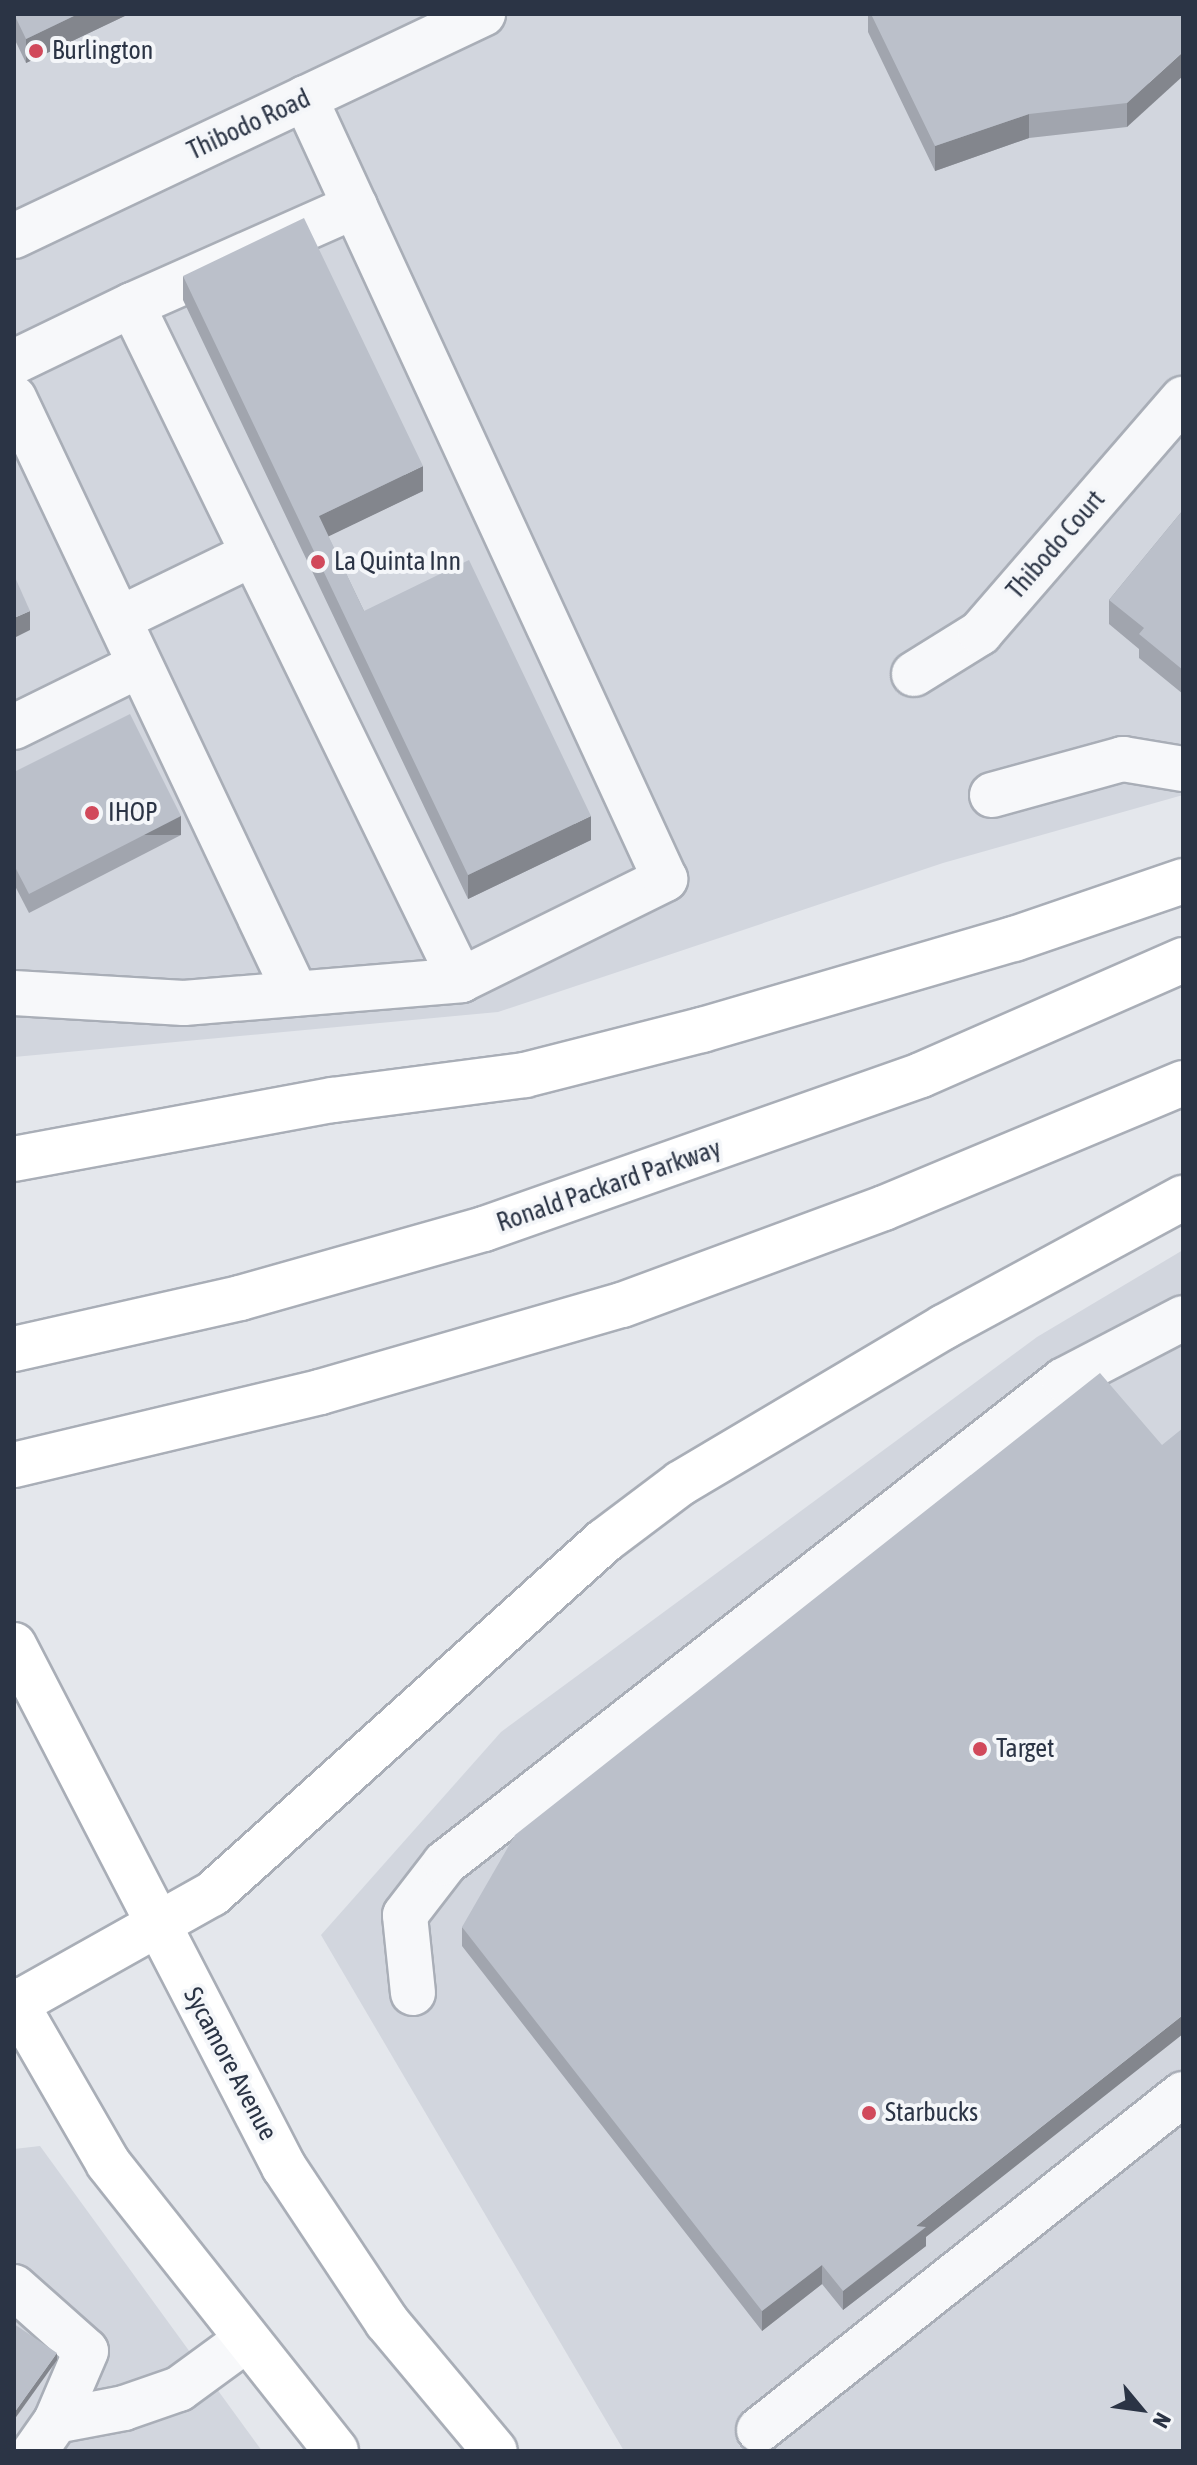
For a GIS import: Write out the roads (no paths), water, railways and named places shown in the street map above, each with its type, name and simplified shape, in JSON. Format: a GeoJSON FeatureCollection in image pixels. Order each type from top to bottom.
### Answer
{"type":"FeatureCollection","features":[{"type":"Feature","properties":{"kind":"main road"},"geometry":{"type":"LineString","coordinates":[[14,1159],[333,1100],[525,1075],[851,987],[1183,881]]}},
{"type":"Feature","properties":{"kind":"main road","name":"Ronald Packard Parkway"},"geometry":{"type":"LineString","coordinates":[[14,1349],[240,1298],[527,1215],[921,1075],[1183,960]]}},
{"type":"Feature","properties":{"kind":"main road"},"geometry":{"type":"LineString","coordinates":[[34,1461],[320,1392],[622,1305],[884,1208],[1183,1083]]}},
{"type":"Feature","properties":{"kind":"main road"},"geometry":{"type":"LineString","coordinates":[[336,2451],[108,2163],[15,2003],[155,1922],[212,1894],[604,1541],[681,1483],[944,1327],[1183,1198]]}},
{"type":"Feature","properties":{"kind":"main road","name":"Sycamore Avenue"},"geometry":{"type":"LineString","coordinates":[[14,1645],[284,2167],[387,2322],[495,2451]]}},
{"type":"Feature","properties":{"kind":"street","name":"Thibodo Road"},"geometry":{"type":"LineString","coordinates":[[14,236],[483,14]]}},
{"type":"Feature","properties":{"kind":"street"},"geometry":{"type":"LineString","coordinates":[[14,993],[184,1003],[461,980],[665,879],[305,98]]}},
{"type":"Feature","properties":{"kind":"street"},"geometry":{"type":"LineString","coordinates":[[14,362],[132,305],[355,206]]}},
{"type":"Feature","properties":{"kind":"street"},"geometry":{"type":"LineString","coordinates":[[132,305],[461,980]]}},
{"type":"Feature","properties":{"kind":"street"},"geometry":{"type":"LineString","coordinates":[[14,398],[296,994]]}},
{"type":"Feature","properties":{"kind":"street","name":"Thibodo Court"},"geometry":{"type":"LineString","coordinates":[[914,674],[980,633],[1183,400]]}},
{"type":"Feature","properties":{"kind":"street"},"geometry":{"type":"LineString","coordinates":[[119,619],[253,554]]}},
{"type":"Feature","properties":{"kind":"street"},"geometry":{"type":"LineString","coordinates":[[14,727],[140,665]]}},
{"type":"Feature","properties":{"kind":"street"},"geometry":{"type":"LineString","coordinates":[[992,795],[1123,759],[1183,769]]}},
{"type":"Feature","properties":{"kind":"street"},"geometry":{"type":"LineString","coordinates":[[413,1993],[405,1915],[445,1863],[1064,1380],[1183,1318]]}},
{"type":"Feature","properties":{"kind":"street"},"geometry":{"type":"LineString","coordinates":[[759,2430],[1183,2094]]}},
{"type":"Feature","properties":{"kind":"street"},"geometry":{"type":"LineString","coordinates":[[14,2287],[86,2351],[46,2436]]}},
{"type":"Feature","properties":{"kind":"street"},"geometry":{"type":"LineString","coordinates":[[46,2436],[179,2389],[246,2340]]}},
{"type":"Feature","properties":{"kind":"place","name":"Burlington"},"geometry":{"type":"Point","coordinates":[36,51]}},
{"type":"Feature","properties":{"kind":"place","name":"La Quinta Inn"},"geometry":{"type":"Point","coordinates":[318,562]}},
{"type":"Feature","properties":{"kind":"place","name":"IHOP"},"geometry":{"type":"Point","coordinates":[92,813]}},
{"type":"Feature","properties":{"kind":"place","name":"Target"},"geometry":{"type":"Point","coordinates":[980,1749]}},
{"type":"Feature","properties":{"kind":"place","name":"Starbucks"},"geometry":{"type":"Point","coordinates":[869,2113]}}]}
